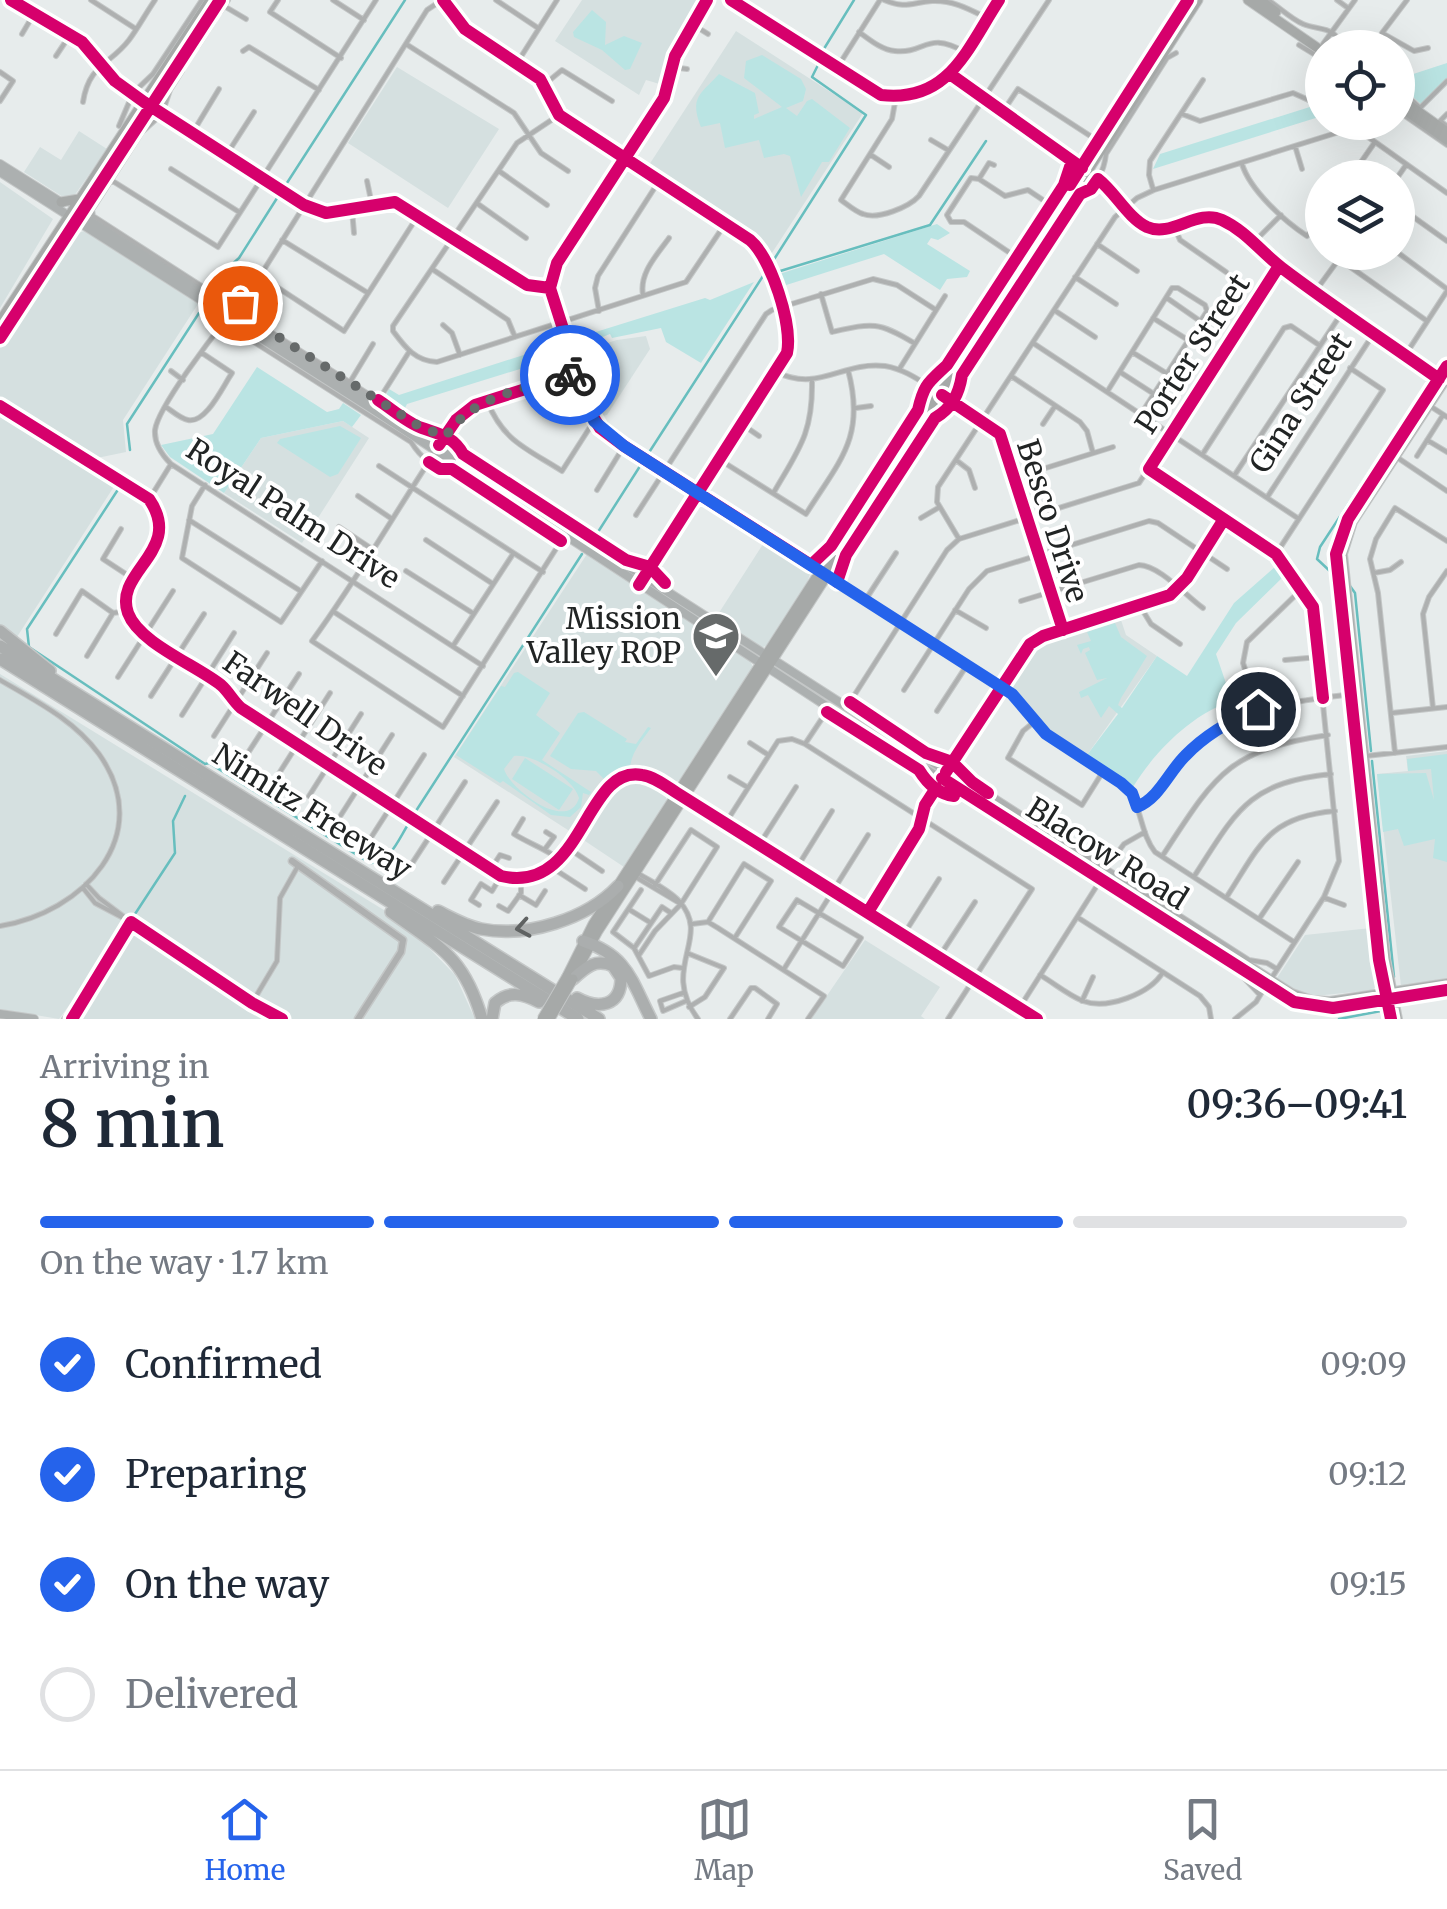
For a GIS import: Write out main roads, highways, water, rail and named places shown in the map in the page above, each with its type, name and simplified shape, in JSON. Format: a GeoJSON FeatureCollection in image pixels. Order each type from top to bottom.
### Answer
{"type":"FeatureCollection","features":[{"type":"Feature","properties":{"kind":"highway"},"geometry":{"type":"LineString","coordinates":[[0,631],[58,678],[65,689]]}},
{"type":"Feature","properties":{"kind":"highway","name":"Nimitz Freeway"},"geometry":{"type":"LineString","coordinates":[[0,646],[598,1019]]}},
{"type":"Feature","properties":{"kind":"highway","name":"Nimitz Freeway"},"geometry":{"type":"LineString","coordinates":[[0,659],[578,1019]]}},
{"type":"Feature","properties":{"kind":"highway"},"geometry":{"type":"LineString","coordinates":[[0,669],[113,732]]}},
{"type":"Feature","properties":{"kind":"highway"},"geometry":{"type":"LineString","coordinates":[[402,896],[474,927],[505,931],[581,916],[618,886]]}},
{"type":"Feature","properties":{"kind":"highway"},"geometry":{"type":"LineString","coordinates":[[366,888],[375,900],[454,960],[470,984],[482,1019]]}},
{"type":"Feature","properties":{"kind":"highway"},"geometry":{"type":"LineString","coordinates":[[587,942],[624,965],[650,1019]]}},
{"type":"Feature","properties":{"kind":"highway"},"geometry":{"type":"LineString","coordinates":[[514,967],[594,1006],[615,1000],[622,986],[618,972],[607,963],[592,964],[570,977]]}},
{"type":"Feature","properties":{"kind":"highway"},"geometry":{"type":"LineString","coordinates":[[492,1019],[495,1002],[516,994],[569,1019]]}},
{"type":"Feature","properties":{"kind":"main road"},"geometry":{"type":"LineString","coordinates":[[0,322],[13,310],[35,268],[79,217],[210,0]]}},
{"type":"Feature","properties":{"kind":"main road"},"geometry":{"type":"LineString","coordinates":[[1084,170],[1188,0]]}},
{"type":"Feature","properties":{"kind":"main road"},"geometry":{"type":"LineString","coordinates":[[550,1019],[618,886],[768,663],[935,390],[1198,0]]}},
{"type":"Feature","properties":{"kind":"main road"},"geometry":{"type":"LineString","coordinates":[[1248,0],[1305,38]]}},
{"type":"Feature","properties":{"kind":"main road"},"geometry":{"type":"LineString","coordinates":[[1260,0],[1305,36]]}},
{"type":"Feature","properties":{"kind":"main road"},"geometry":{"type":"LineString","coordinates":[[0,334],[64,232],[79,217],[81,198],[209,17],[224,2]]}},
{"type":"Feature","properties":{"kind":"main road"},"geometry":{"type":"LineString","coordinates":[[1415,108],[1447,129]]}},
{"type":"Feature","properties":{"kind":"main road"},"geometry":{"type":"LineString","coordinates":[[1415,120],[1447,143]]}},
{"type":"Feature","properties":{"kind":"main road","name":"Blacow Road"},"geometry":{"type":"LineString","coordinates":[[0,164],[641,581],[717,625],[768,663]]}},
{"type":"Feature","properties":{"kind":"main road","name":"Blacow Road"},"geometry":{"type":"LineString","coordinates":[[0,172],[48,203],[79,217]]}},
{"type":"Feature","properties":{"kind":"main road"},"geometry":{"type":"LineString","coordinates":[[61,202],[81,198]]}},
{"type":"Feature","properties":{"kind":"main road"},"geometry":{"type":"LineString","coordinates":[[48,203],[60,216],[64,232]]}},
{"type":"Feature","properties":{"kind":"main road"},"geometry":{"type":"LineString","coordinates":[[1393,455],[1430,406],[1444,381],[1447,366]]}},
{"type":"Feature","properties":{"kind":"main road"},"geometry":{"type":"LineString","coordinates":[[1394,1019],[1336,573],[1338,547],[1348,520],[1444,381]]}},
{"type":"Feature","properties":{"kind":"main road"},"geometry":{"type":"LineString","coordinates":[[768,663],[822,572]]}},
{"type":"Feature","properties":{"kind":"main road","name":"Blacow Road"},"geometry":{"type":"LineString","coordinates":[[641,581],[689,617],[768,663],[1268,982],[1319,1001],[1447,987]]}},
{"type":"Feature","properties":{"kind":"main road"},"geometry":{"type":"LineString","coordinates":[[689,617],[717,625]]}},
{"type":"Feature","properties":{"kind":"main road"},"geometry":{"type":"LineString","coordinates":[[587,942],[635,874],[681,795]]}},
{"type":"Feature","properties":{"kind":"main road"},"geometry":{"type":"LineString","coordinates":[[542,1019],[570,977]]}},
{"type":"Feature","properties":{"kind":"main road"},"geometry":{"type":"LineString","coordinates":[[0,1014],[34,1019]]}},
{"type":"Feature","properties":{"kind":"waterway"},"geometry":{"type":"LineString","coordinates":[[285,186],[405,0]]}},
{"type":"Feature","properties":{"kind":"waterway"},"geometry":{"type":"LineString","coordinates":[[822,52],[854,0]]}},
{"type":"Feature","properties":{"kind":"waterway"},"geometry":{"type":"LineString","coordinates":[[773,261],[866,115],[812,77],[819,63]]}},
{"type":"Feature","properties":{"kind":"waterway"},"geometry":{"type":"LineString","coordinates":[[777,272],[930,225],[986,141]]}},
{"type":"Feature","properties":{"kind":"waterway"},"geometry":{"type":"LineString","coordinates":[[213,288],[221,274],[239,258],[279,195]]}},
{"type":"Feature","properties":{"kind":"waterway"},"geometry":{"type":"LineString","coordinates":[[648,454],[765,273]]}},
{"type":"Feature","properties":{"kind":"waterway"},"geometry":{"type":"LineString","coordinates":[[130,450],[127,424],[199,313]]}},
{"type":"Feature","properties":{"kind":"waterway"},"geometry":{"type":"LineString","coordinates":[[598,532],[642,463]]}},
{"type":"Feature","properties":{"kind":"waterway"},"geometry":{"type":"LineString","coordinates":[[1332,573],[1317,559],[1320,547],[1371,469]]}},
{"type":"Feature","properties":{"kind":"waterway"},"geometry":{"type":"LineString","coordinates":[[119,488],[27,629],[29,647],[205,764],[370,863],[388,855],[409,823]]}},
{"type":"Feature","properties":{"kind":"waterway"},"geometry":{"type":"LineString","coordinates":[[414,814],[582,554]]}},
{"type":"Feature","properties":{"kind":"waterway"},"geometry":{"type":"LineString","coordinates":[[1350,586],[1355,593],[1371,751]]}},
{"type":"Feature","properties":{"kind":"waterway"},"geometry":{"type":"LineString","coordinates":[[1372,761],[1394,977]]}},
{"type":"Feature","properties":{"kind":"waterway"},"geometry":{"type":"LineString","coordinates":[[135,914],[175,853],[173,821],[185,796]]}},
{"type":"Feature","properties":{"kind":"waterway"},"geometry":{"type":"LineString","coordinates":[[1339,1019],[1381,1011]]}},
{"type":"Feature","properties":{"kind":"place","name":"Mission Valley ROP"},"geometry":{"type":"Point","coordinates":[716,678]}}]}
